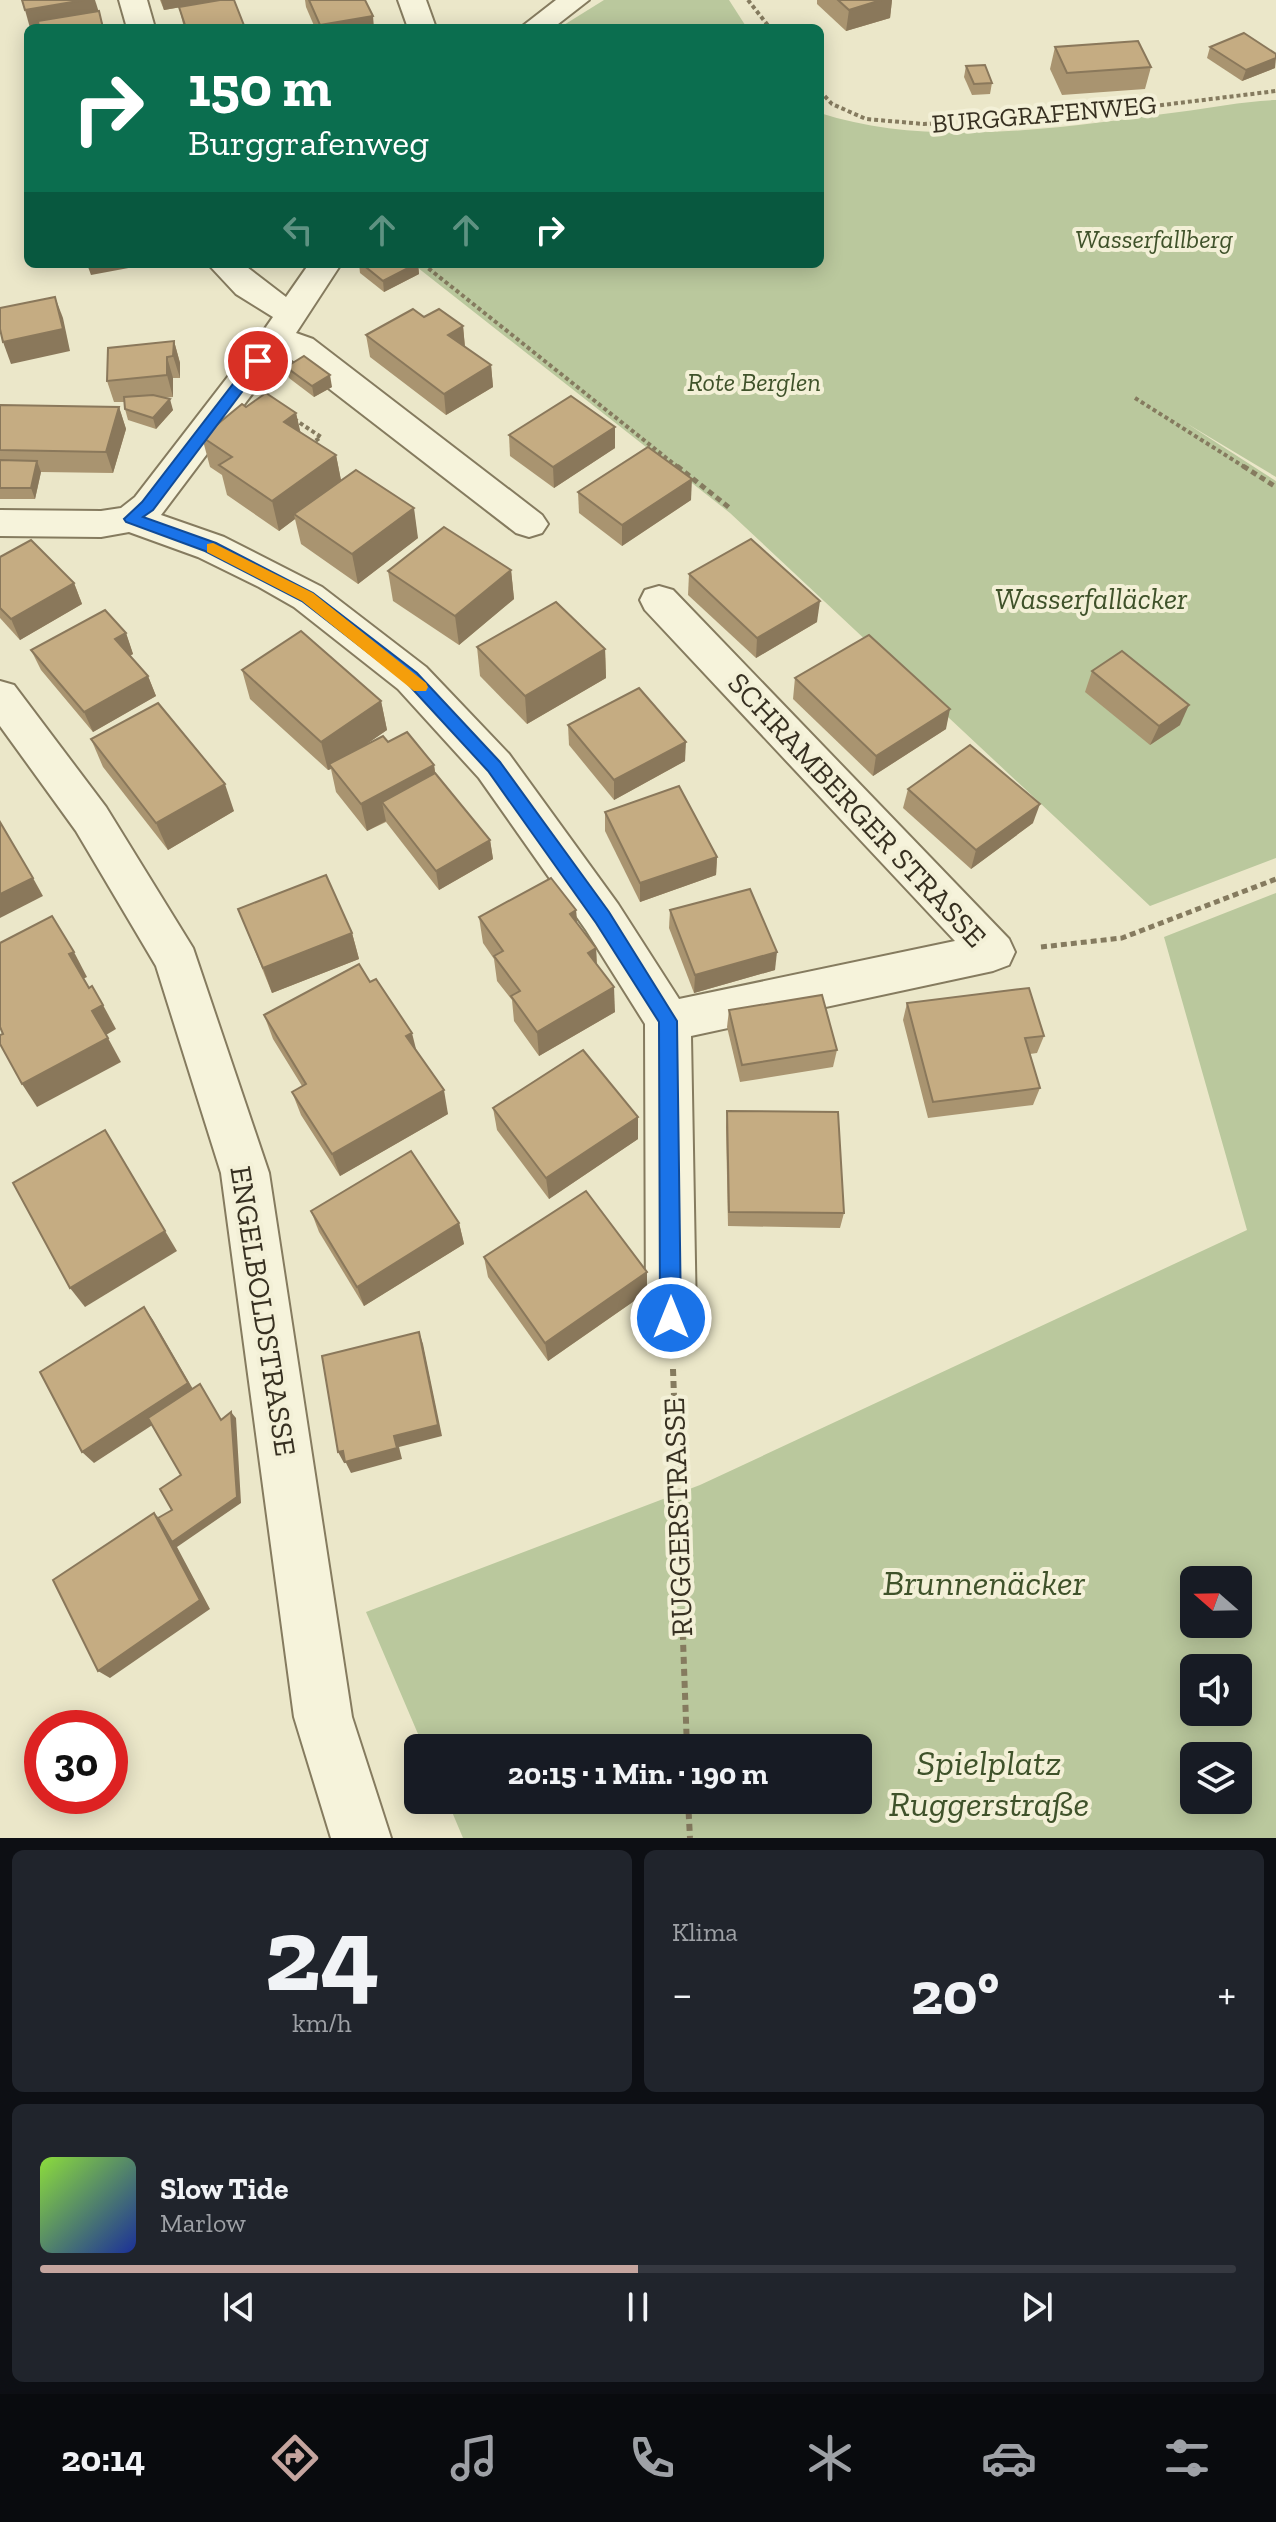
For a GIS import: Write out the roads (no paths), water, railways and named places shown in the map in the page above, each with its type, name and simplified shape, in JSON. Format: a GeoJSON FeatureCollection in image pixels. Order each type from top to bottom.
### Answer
{"type":"FeatureCollection","features":[{"type":"Feature","properties":{"kind":"street"},"geometry":{"type":"LineString","coordinates":[[133,0],[140,24]]}},
{"type":"Feature","properties":{"kind":"street"},"geometry":{"type":"LineString","coordinates":[[412,0],[421,24]]}},
{"type":"Feature","properties":{"kind":"street"},"geometry":{"type":"LineString","coordinates":[[540,24],[575,0]]}},
{"type":"Feature","properties":{"kind":"street"},"geometry":{"type":"LineString","coordinates":[[228,268],[249,290],[273,305],[301,347],[529,524]]}},
{"type":"Feature","properties":{"kind":"street"},"geometry":{"type":"LineString","coordinates":[[0,523],[101,524],[131,519],[148,506],[285,325],[322,268]]}},
{"type":"Feature","properties":{"kind":"street"},"geometry":{"type":"LineString","coordinates":[[131,519],[211,547],[308,597],[412,678],[494,766],[602,917],[668,1021],[671,1318]]}},
{"type":"Feature","properties":{"kind":"street","name":"SCHRAMBERGER STRASSE"},"geometry":{"type":"LineString","coordinates":[[659,600],[993,952],[668,1021]]}},
{"type":"Feature","properties":{"kind":"street","name":"ENGELBOLDSTRASSE"},"geometry":{"type":"LineString","coordinates":[[0,696],[91,819],[177,961],[245,1173],[323,1717],[361,1838]]}},
{"type":"Feature","properties":{"kind":"park label","name":"Wasserfallberg"},"geometry":{"type":"Point","coordinates":[1154,239]}},
{"type":"Feature","properties":{"kind":"park label","name":"Rote Berglen"},"geometry":{"type":"Point","coordinates":[754,382]}},
{"type":"Feature","properties":{"kind":"park label","name":"Wasserfalläcker"},"geometry":{"type":"Point","coordinates":[1091,599]}},
{"type":"Feature","properties":{"kind":"park label","name":"Brunnenäcker"},"geometry":{"type":"Point","coordinates":[984,1582]}},
{"type":"Feature","properties":{"kind":"park label","name":"Spielplatz Ruggerstraße"},"geometry":{"type":"Point","coordinates":[989,1782]}}]}
